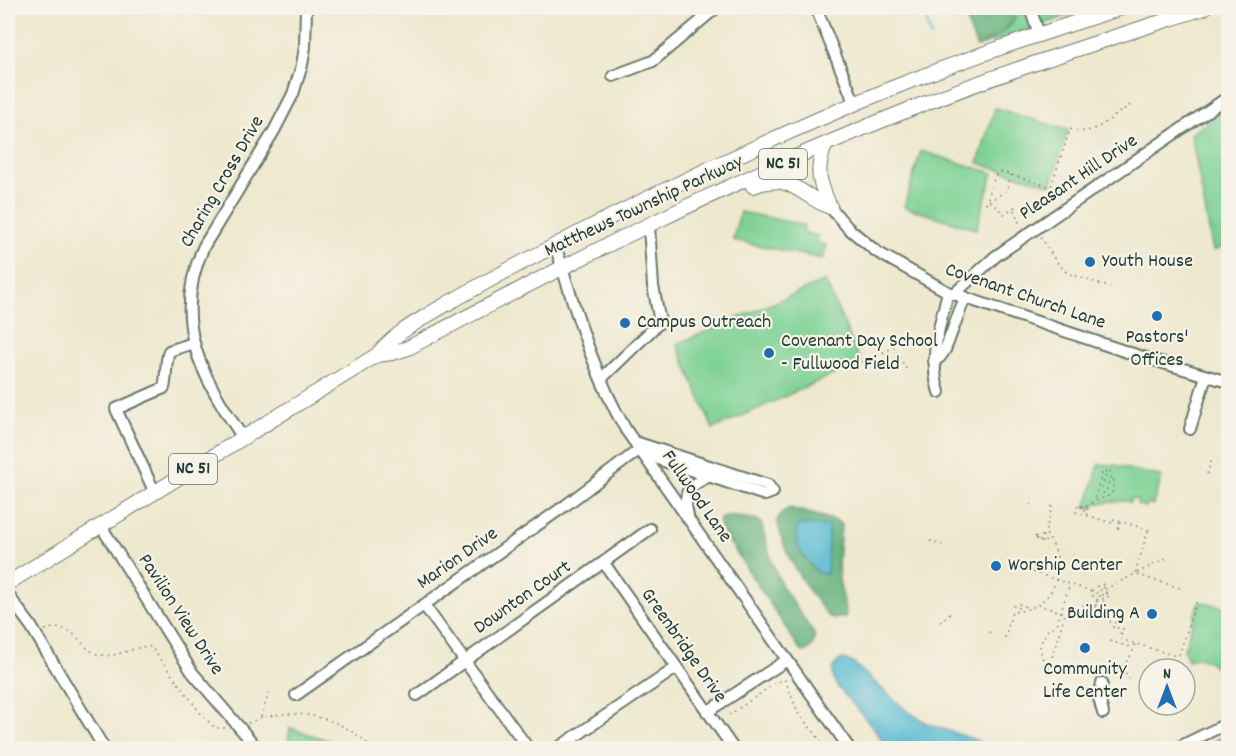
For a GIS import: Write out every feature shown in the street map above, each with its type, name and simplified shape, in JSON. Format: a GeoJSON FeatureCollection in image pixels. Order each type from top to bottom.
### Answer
{"type":"FeatureCollection","features":[{"type":"Feature","properties":{"kind":"main road","name":"Matthews Township Parkway"},"geometry":{"type":"LineString","coordinates":[[8,583],[377,355],[401,332],[478,286],[555,245],[687,178],[855,104],[1039,34],[1121,8]]}},
{"type":"Feature","properties":{"kind":"main road","name":"Matthews Township Parkway"},"geometry":{"type":"LineString","coordinates":[[377,355],[408,348],[562,268],[701,201],[825,145],[1027,65],[1204,8]]}},
{"type":"Feature","properties":{"kind":"main road"},"geometry":{"type":"LineString","coordinates":[[825,145],[819,162],[818,175],[830,207]]}},
{"type":"Feature","properties":{"kind":"main road"},"geometry":{"type":"LineString","coordinates":[[701,201],[715,202],[769,180],[797,187],[819,203],[830,207]]}},
{"type":"Feature","properties":{"kind":"street","name":"Charing Cross Drive"},"geometry":{"type":"LineString","coordinates":[[243,438],[209,383],[193,344],[189,299],[198,258],[274,131],[293,94],[305,47],[306,8]]}},
{"type":"Feature","properties":{"kind":"street"},"geometry":{"type":"LineString","coordinates":[[613,76],[653,61],[716,8]]}},
{"type":"Feature","properties":{"kind":"street"},"geometry":{"type":"LineString","coordinates":[[816,8],[855,104]]}},
{"type":"Feature","properties":{"kind":"street"},"geometry":{"type":"LineString","coordinates":[[1030,8],[1039,34]]}},
{"type":"Feature","properties":{"kind":"street","name":"Pleasant Hill Drive"},"geometry":{"type":"LineString","coordinates":[[951,293],[996,256],[1228,98]]}},
{"type":"Feature","properties":{"kind":"street","name":"Covenant Church Lane"},"geometry":{"type":"LineString","coordinates":[[830,207],[848,228],[877,252],[951,293],[1136,355],[1228,382]]}},
{"type":"Feature","properties":{"kind":"street"},"geometry":{"type":"LineString","coordinates":[[601,379],[660,322],[653,286],[649,226]]}},
{"type":"Feature","properties":{"kind":"street","name":"Fullwood Lane"},"geometry":{"type":"LineString","coordinates":[[555,245],[601,379],[614,409],[849,748]]}},
{"type":"Feature","properties":{"kind":"street"},"geometry":{"type":"LineString","coordinates":[[939,393],[934,361],[937,337],[951,293]]}},
{"type":"Feature","properties":{"kind":"street"},"geometry":{"type":"LineString","coordinates":[[934,361],[945,350],[965,297]]}},
{"type":"Feature","properties":{"kind":"street"},"geometry":{"type":"LineString","coordinates":[[155,493],[116,409],[164,388],[165,362],[169,351],[193,344]]}},
{"type":"Feature","properties":{"kind":"street"},"geometry":{"type":"LineString","coordinates":[[1190,429],[1206,375]]}},
{"type":"Feature","properties":{"kind":"street"},"geometry":{"type":"LineString","coordinates":[[639,448],[768,485],[773,492],[765,495],[639,448]]}},
{"type":"Feature","properties":{"kind":"street","name":"Marion Drive"},"geometry":{"type":"LineString","coordinates":[[296,695],[566,505],[639,448]]}},
{"type":"Feature","properties":{"kind":"street"},"geometry":{"type":"LineString","coordinates":[[689,519],[686,506],[687,490],[697,481],[710,476]]}},
{"type":"Feature","properties":{"kind":"street","name":"Pavilion View Drive"},"geometry":{"type":"LineString","coordinates":[[101,526],[192,672],[257,748]]}},
{"type":"Feature","properties":{"kind":"street","name":"Downton Court"},"geometry":{"type":"LineString","coordinates":[[417,695],[650,529]]}},
{"type":"Feature","properties":{"kind":"street","name":"Greenbridge Drive"},"geometry":{"type":"LineString","coordinates":[[604,563],[733,748]]}},
{"type":"Feature","properties":{"kind":"street"},"geometry":{"type":"LineString","coordinates":[[8,595],[31,626],[104,748]]}},
{"type":"Feature","properties":{"kind":"street"},"geometry":{"type":"LineString","coordinates":[[424,605],[528,748]]}},
{"type":"Feature","properties":{"kind":"street"},"geometry":{"type":"LineString","coordinates":[[707,712],[787,660]]}},
{"type":"Feature","properties":{"kind":"street"},"geometry":{"type":"LineString","coordinates":[[558,748],[676,668]]}},
{"type":"Feature","properties":{"kind":"street"},"geometry":{"type":"LineString","coordinates":[[1102,683],[1099,698],[1103,713]]}},
{"type":"Feature","properties":{"kind":"street"},"geometry":{"type":"LineString","coordinates":[[1177,748],[1228,723]]}},
{"type":"Feature","properties":{"kind":"path"},"geometry":{"type":"LineString","coordinates":[[986,204],[995,176],[1002,172],[1051,187],[1070,129],[1084,132],[1099,127],[1131,105]]}},
{"type":"Feature","properties":{"kind":"path"},"geometry":{"type":"LineString","coordinates":[[988,201],[1008,191],[1011,175]]}},
{"type":"Feature","properties":{"kind":"path"},"geometry":{"type":"LineString","coordinates":[[988,201],[1004,214],[1018,205]]}},
{"type":"Feature","properties":{"kind":"path"},"geometry":{"type":"LineString","coordinates":[[1013,208],[1023,230]]}},
{"type":"Feature","properties":{"kind":"path"},"geometry":{"type":"LineString","coordinates":[[1041,237],[1055,260],[1067,273],[1115,289]]}},
{"type":"Feature","properties":{"kind":"path"},"geometry":{"type":"LineString","coordinates":[[861,362],[894,347],[907,370]]}},
{"type":"Feature","properties":{"kind":"path"},"geometry":{"type":"LineString","coordinates":[[1207,474],[1213,462]]}},
{"type":"Feature","properties":{"kind":"path"},"geometry":{"type":"LineString","coordinates":[[1086,507],[1094,500],[1101,476],[1109,470],[1111,472],[1106,492],[1103,493],[1101,490],[1106,477],[1104,474]]}},
{"type":"Feature","properties":{"kind":"path"},"geometry":{"type":"LineString","coordinates":[[1094,500],[1112,494],[1114,478],[1110,478]]}},
{"type":"Feature","properties":{"kind":"path"},"geometry":{"type":"LineString","coordinates":[[1030,505],[1032,499]]}},
{"type":"Feature","properties":{"kind":"path"},"geometry":{"type":"LineString","coordinates":[[1042,536],[1046,543],[1035,537],[1045,534],[1053,504]]}},
{"type":"Feature","properties":{"kind":"path"},"geometry":{"type":"LineString","coordinates":[[1081,505],[1078,505],[1076,512],[1112,523],[1113,519],[1152,531]]}},
{"type":"Feature","properties":{"kind":"path"},"geometry":{"type":"LineString","coordinates":[[1081,505],[1088,510],[1087,515]]}},
{"type":"Feature","properties":{"kind":"path"},"geometry":{"type":"LineString","coordinates":[[1081,505],[1082,510],[1088,510]]}},
{"type":"Feature","properties":{"kind":"path"},"geometry":{"type":"LineString","coordinates":[[1118,529],[1120,521]]}},
{"type":"Feature","properties":{"kind":"path"},"geometry":{"type":"LineString","coordinates":[[1135,574],[1148,530]]}},
{"type":"Feature","properties":{"kind":"path"},"geometry":{"type":"LineString","coordinates":[[1005,638],[1012,612],[1019,612],[1038,605],[1052,590],[1056,580],[1058,560],[1055,548],[1045,534]]}},
{"type":"Feature","properties":{"kind":"path"},"geometry":{"type":"LineString","coordinates":[[930,541],[942,545]]}},
{"type":"Feature","properties":{"kind":"path"},"geometry":{"type":"LineString","coordinates":[[1106,589],[1167,558]]}},
{"type":"Feature","properties":{"kind":"path"},"geometry":{"type":"LineString","coordinates":[[1033,572],[1112,598]]}},
{"type":"Feature","properties":{"kind":"path"},"geometry":{"type":"LineString","coordinates":[[1135,574],[1183,589]]}},
{"type":"Feature","properties":{"kind":"path"},"geometry":{"type":"LineString","coordinates":[[1104,580],[1095,606],[1103,607],[1114,629],[1118,627]]}},
{"type":"Feature","properties":{"kind":"path"},"geometry":{"type":"LineString","coordinates":[[1044,665],[1040,647],[1041,640],[1057,623],[1070,584]]}},
{"type":"Feature","properties":{"kind":"path"},"geometry":{"type":"LineString","coordinates":[[1097,586],[1106,589],[1106,596],[1103,600],[1097,601],[1092,597],[1092,591],[1097,586]]}},
{"type":"Feature","properties":{"kind":"path"},"geometry":{"type":"LineString","coordinates":[[1103,600],[1122,635]]}},
{"type":"Feature","properties":{"kind":"path"},"geometry":{"type":"LineString","coordinates":[[1123,628],[1120,639],[1178,656],[1197,600]]}},
{"type":"Feature","properties":{"kind":"path"},"geometry":{"type":"LineString","coordinates":[[1018,603],[1019,612]]}},
{"type":"Feature","properties":{"kind":"path"},"geometry":{"type":"LineString","coordinates":[[1013,606],[1024,603],[1026,606],[1018,608]]}},
{"type":"Feature","properties":{"kind":"path"},"geometry":{"type":"LineString","coordinates":[[1038,605],[1065,614]]}},
{"type":"Feature","properties":{"kind":"path"},"geometry":{"type":"LineString","coordinates":[[1065,614],[1084,605]]}},
{"type":"Feature","properties":{"kind":"path"},"geometry":{"type":"LineString","coordinates":[[940,622],[952,611]]}},
{"type":"Feature","properties":{"kind":"path"},"geometry":{"type":"LineString","coordinates":[[1047,674],[1065,614]]}},
{"type":"Feature","properties":{"kind":"path"},"geometry":{"type":"LineString","coordinates":[[44,630],[64,628],[95,653],[102,655],[120,655],[146,646],[151,647],[210,724],[215,728],[233,729]]}},
{"type":"Feature","properties":{"kind":"path"},"geometry":{"type":"LineString","coordinates":[[989,633],[991,628]]}},
{"type":"Feature","properties":{"kind":"path"},"geometry":{"type":"LineString","coordinates":[[1110,641],[1134,649]]}},
{"type":"Feature","properties":{"kind":"path"},"geometry":{"type":"LineString","coordinates":[[1111,670],[1121,667],[1130,658],[1136,644]]}},
{"type":"Feature","properties":{"kind":"path"},"geometry":{"type":"LineString","coordinates":[[1121,667],[1131,681]]}},
{"type":"Feature","properties":{"kind":"path"},"geometry":{"type":"LineString","coordinates":[[1224,680],[1228,678]]}},
{"type":"Feature","properties":{"kind":"path"},"geometry":{"type":"LineString","coordinates":[[729,715],[777,682],[785,680],[799,715],[816,734],[823,748]]}},
{"type":"Feature","properties":{"kind":"path"},"geometry":{"type":"LineString","coordinates":[[260,718],[269,692]]}},
{"type":"Feature","properties":{"kind":"path"},"geometry":{"type":"LineString","coordinates":[[248,723],[279,714],[296,714],[338,724],[372,748]]}},
{"type":"Feature","properties":{"kind":"green space"},"geometry":{"type":"Polygon","coordinates":[[[961,8],[1091,8],[977,47],[961,8]]]}},
{"type":"Feature","properties":{"kind":"green space"},"geometry":{"type":"Polygon","coordinates":[[[961,8],[1016,8],[1013,22],[1009,27],[977,47],[961,8]]]}},
{"type":"Feature","properties":{"kind":"green space"},"geometry":{"type":"Polygon","coordinates":[[[1228,107],[1228,245],[1213,251],[1191,134],[1228,107]]]}},
{"type":"Feature","properties":{"kind":"green space"},"geometry":{"type":"Polygon","coordinates":[[[995,108],[1068,130],[1051,185],[978,163],[995,108]]]}},
{"type":"Feature","properties":{"kind":"green space"},"geometry":{"type":"Polygon","coordinates":[[[921,151],[993,173],[976,229],[904,207],[921,151]]]}},
{"type":"Feature","properties":{"kind":"green space"},"geometry":{"type":"Polygon","coordinates":[[[740,212],[804,225],[803,232],[818,236],[817,243],[826,245],[823,259],[733,240],[740,212]]]}},
{"type":"Feature","properties":{"kind":"green space","name":"Covenant Day School - Fullwood Field"},"geometry":{"type":"Polygon","coordinates":[[[825,281],[861,362],[713,429],[677,344],[825,281]]]}},
{"type":"Feature","properties":{"kind":"green space"},"geometry":{"type":"Polygon","coordinates":[[[1099,464],[1115,465],[1162,476],[1153,505],[1148,503],[1146,507],[1137,504],[1138,500],[1131,498],[1130,502],[1100,503],[1089,509],[1085,505],[1088,502],[1099,464]]]}},
{"type":"Feature","properties":{"kind":"green space"},"geometry":{"type":"Polygon","coordinates":[[[790,508],[837,521],[841,525],[838,561],[845,617],[828,616],[803,582],[790,559],[777,520],[782,512],[790,508]]]}},
{"type":"Feature","properties":{"kind":"green space"},"geometry":{"type":"Polygon","coordinates":[[[725,516],[755,519],[761,522],[772,563],[782,586],[814,634],[812,645],[807,651],[801,651],[719,526],[720,519],[725,516]]]}},
{"type":"Feature","properties":{"kind":"green space"},"geometry":{"type":"Polygon","coordinates":[[[1202,602],[1228,608],[1228,676],[1224,677],[1213,664],[1205,659],[1187,657],[1184,650],[1198,604],[1202,602]]]}},
{"type":"Feature","properties":{"kind":"green space"},"geometry":{"type":"Polygon","coordinates":[[[290,728],[330,741],[336,748],[300,748],[288,744],[290,728]]]}},
{"type":"Feature","properties":{"kind":"green space"},"geometry":{"type":"Polygon","coordinates":[[[1228,735],[1228,746],[1224,748],[1201,748],[1228,735]]]}},
{"type":"Feature","properties":{"kind":"water"},"geometry":{"type":"Polygon","coordinates":[[[802,524],[829,526],[827,574],[817,572],[798,547],[797,527],[802,524]]]}},
{"type":"Feature","properties":{"kind":"water"},"geometry":{"type":"Polygon","coordinates":[[[843,659],[853,663],[907,711],[928,724],[979,741],[983,748],[887,748],[873,727],[837,686],[833,671],[836,664],[843,659]]]}},
{"type":"Feature","properties":{"kind":"waterway"},"geometry":{"type":"LineString","coordinates":[[923,8],[931,37]]}},
{"type":"Feature","properties":{"kind":"place","name":"Youth House"},"geometry":{"type":"Point","coordinates":[1090,262]}},
{"type":"Feature","properties":{"kind":"place","name":"Pastors' Offices"},"geometry":{"type":"Point","coordinates":[1157,316]}},
{"type":"Feature","properties":{"kind":"place","name":"Campus Outreach"},"geometry":{"type":"Point","coordinates":[625,323]}},
{"type":"Feature","properties":{"kind":"place","name":"Covenant Day School - Fullwood Field"},"geometry":{"type":"Point","coordinates":[769,353]}},
{"type":"Feature","properties":{"kind":"place","name":"Worship Center"},"geometry":{"type":"Point","coordinates":[996,566]}},
{"type":"Feature","properties":{"kind":"place","name":"Building A"},"geometry":{"type":"Point","coordinates":[1152,614]}},
{"type":"Feature","properties":{"kind":"place","name":"Community Life Center"},"geometry":{"type":"Point","coordinates":[1085,648]}}]}
